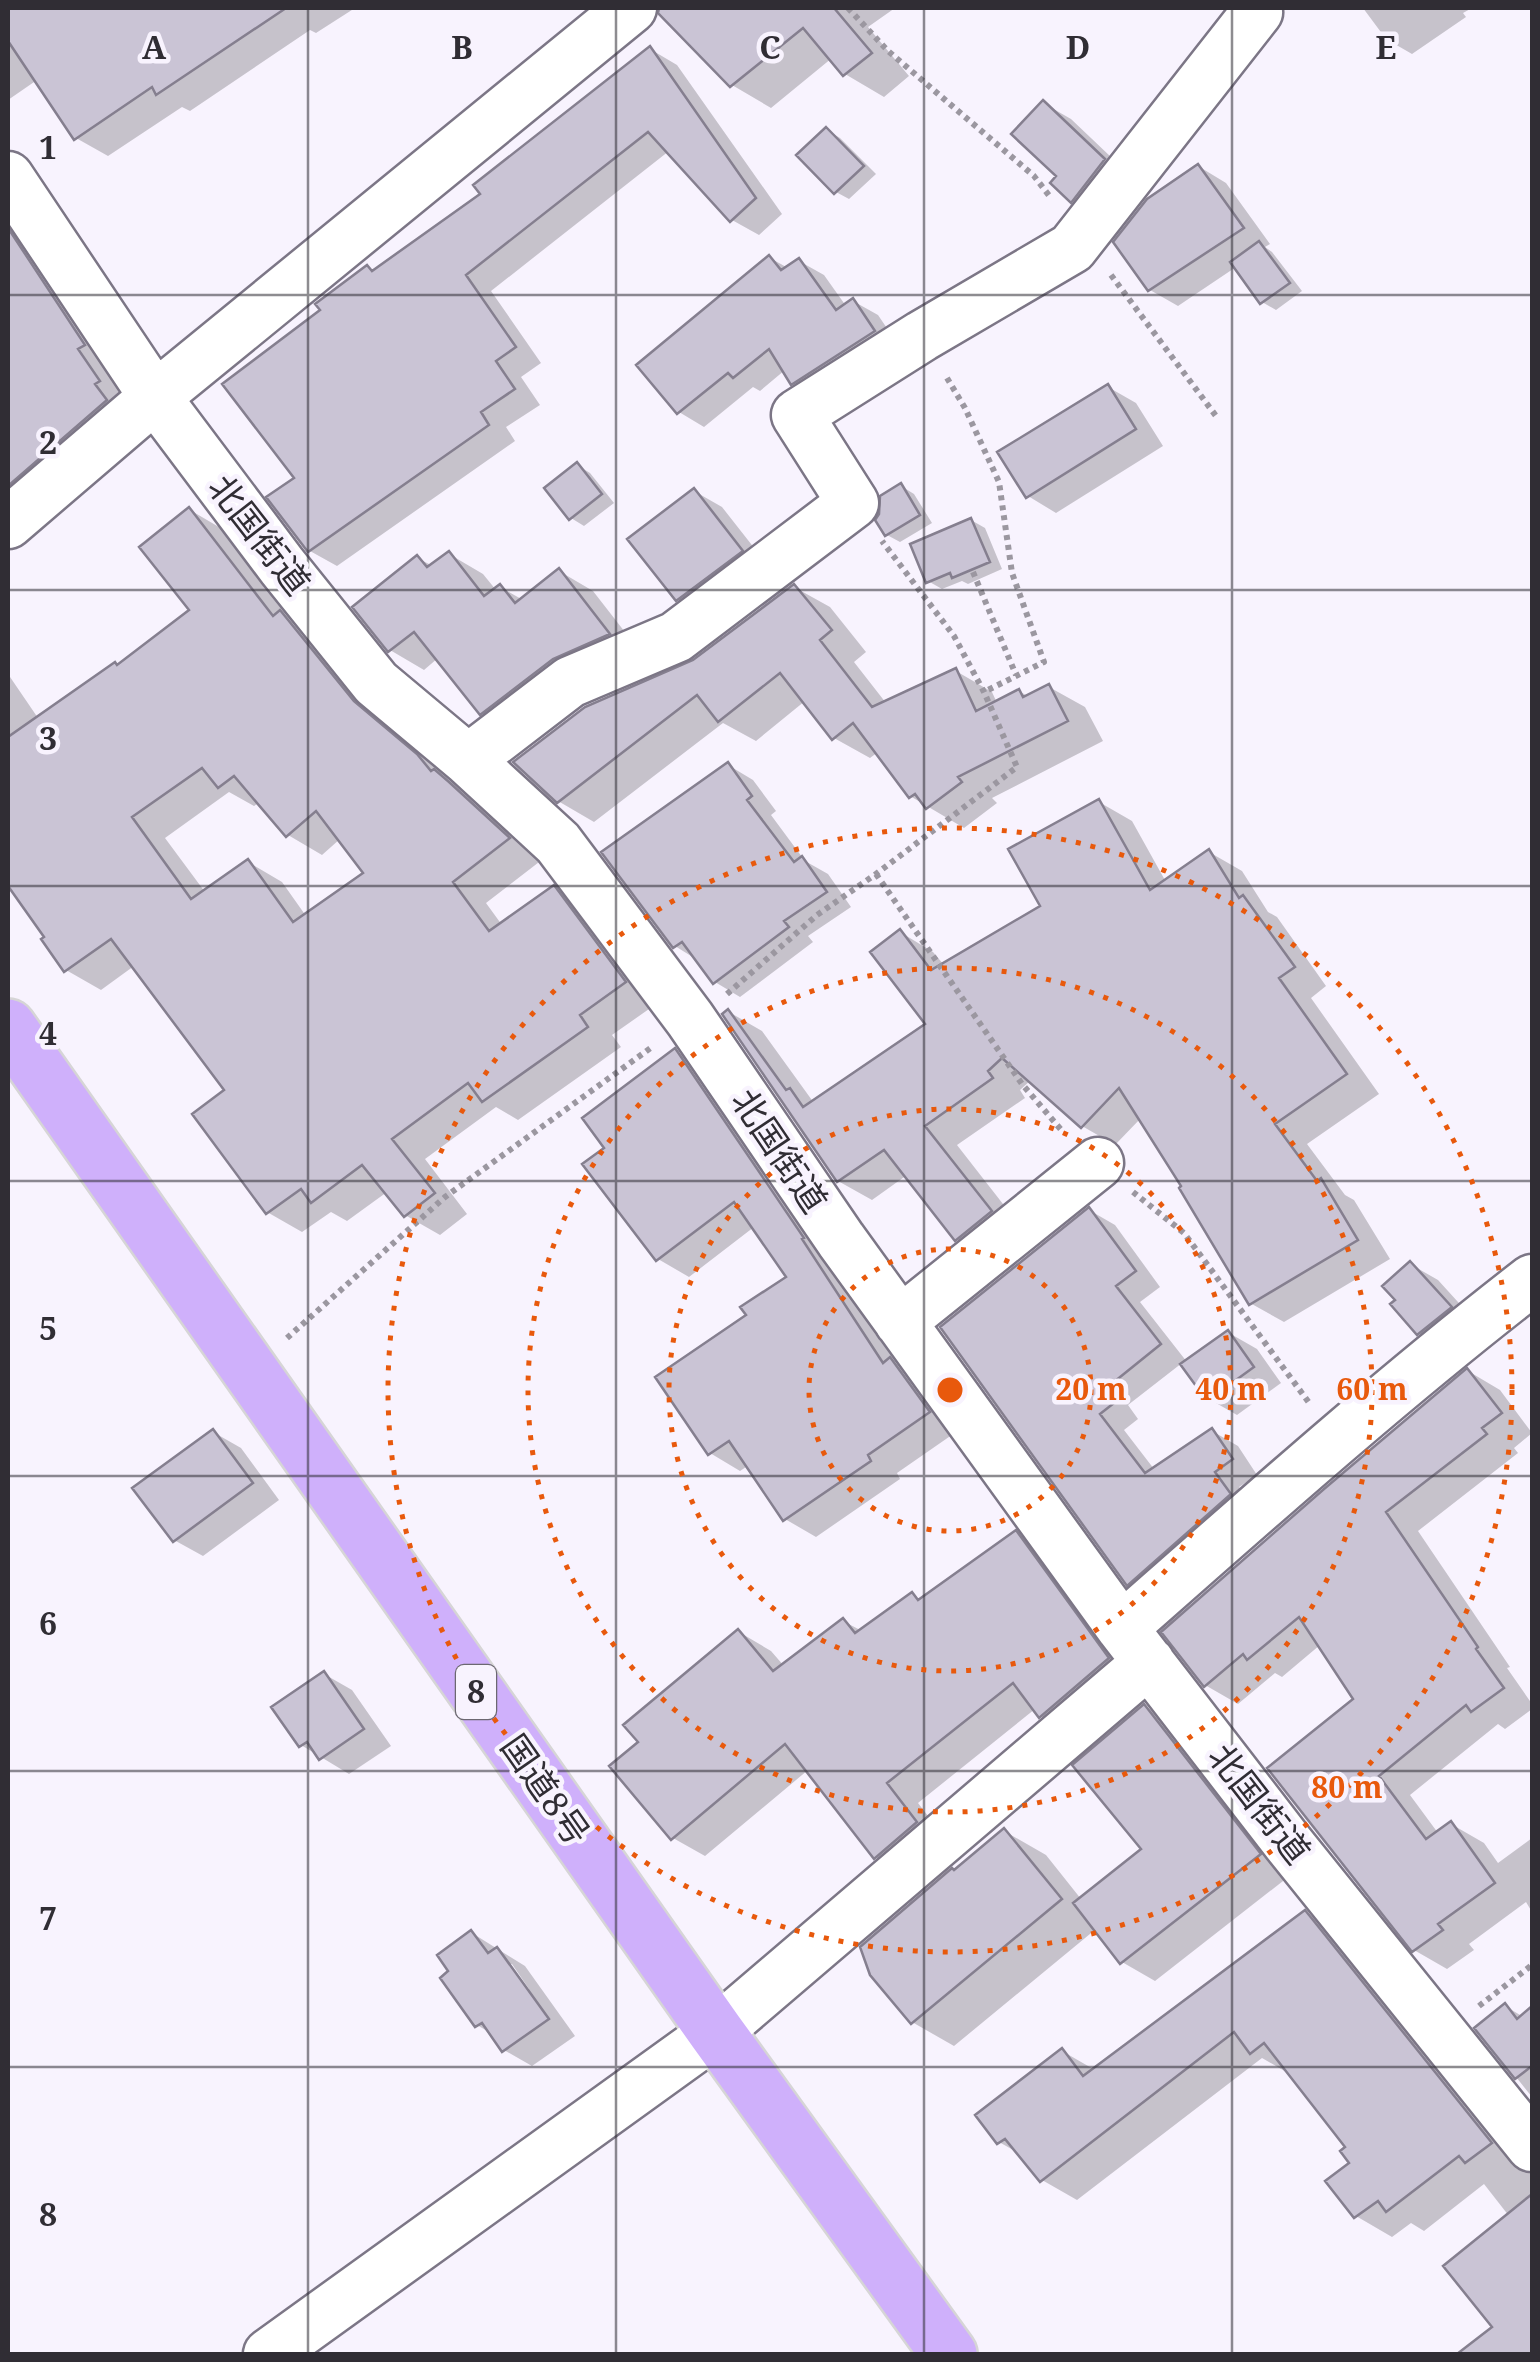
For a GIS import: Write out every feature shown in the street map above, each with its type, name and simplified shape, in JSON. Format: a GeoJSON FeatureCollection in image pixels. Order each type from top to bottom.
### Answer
{"type":"FeatureCollection","features":[{"type":"Feature","properties":{"kind":"highway","name":"国道8号"},"geometry":{"type":"LineString","coordinates":[[8,1027],[716,2032],[949,2354]]}},
{"type":"Feature","properties":{"kind":"street"},"geometry":{"type":"LineString","coordinates":[[8,524],[154,398],[631,8]]}},
{"type":"Feature","properties":{"kind":"street"},"geometry":{"type":"LineString","coordinates":[[468,760],[570,682],[676,637],[853,503],[797,414],[1072,248],[1257,12],[1256,8]]}},
{"type":"Feature","properties":{"kind":"street","name":"北国街道"},"geometry":{"type":"LineString","coordinates":[[8,176],[154,398],[376,682],[558,843],[692,1022],[841,1240],[1136,1645],[1288,1844],[1532,2146]]}},
{"type":"Feature","properties":{"kind":"street"},"geometry":{"type":"LineString","coordinates":[[900,1322],[1098,1163]]}},
{"type":"Feature","properties":{"kind":"street"},"geometry":{"type":"LineString","coordinates":[[269,2354],[716,2032],[1136,1645],[1337,1440],[1532,1280]]}},
{"type":"Feature","properties":{"kind":"path"},"geometry":{"type":"LineString","coordinates":[[848,8],[888,52],[1034,176],[1216,416]]}},
{"type":"Feature","properties":{"kind":"path"},"geometry":{"type":"LineString","coordinates":[[922,336],[966,408],[999,482],[1012,574],[1044,662],[984,692]]}},
{"type":"Feature","properties":{"kind":"path"},"geometry":{"type":"LineString","coordinates":[[250,1371],[445,1197],[692,1022],[818,915],[1017,767],[954,636],[853,503]]}},
{"type":"Feature","properties":{"kind":"path"},"geometry":{"type":"LineString","coordinates":[[973,572],[1016,675]]}},
{"type":"Feature","properties":{"kind":"path"},"geometry":{"type":"LineString","coordinates":[[876,874],[1022,1084],[1062,1132],[1184,1232],[1337,1440]]}},
{"type":"Feature","properties":{"kind":"path"},"geometry":{"type":"LineString","coordinates":[[1443,2034],[1532,1965]]}},
{"type":"Feature","properties":{"kind":"building"},"geometry":{"type":"Polygon","coordinates":[[[8,8],[286,8],[156,95],[152,87],[74,140],[8,41],[8,8]]]}},
{"type":"Feature","properties":{"kind":"building"},"geometry":{"type":"Polygon","coordinates":[[[659,8],[834,8],[872,53],[843,76],[803,28],[730,87],[658,13],[659,8]]]}},
{"type":"Feature","properties":{"kind":"building"},"geometry":{"type":"Polygon","coordinates":[[[650,46],[756,198],[730,222],[648,132],[466,275],[516,347],[496,361],[515,389],[481,412],[489,425],[308,552],[266,497],[294,478],[222,384],[320,310],[315,304],[367,265],[372,271],[480,194],[473,185],[650,46]]]}},
{"type":"Feature","properties":{"kind":"building"},"geometry":{"type":"Polygon","coordinates":[[[1043,100],[1105,159],[1071,203],[1050,183],[1056,176],[1011,134],[1043,100]]]}},
{"type":"Feature","properties":{"kind":"building"},"geometry":{"type":"Polygon","coordinates":[[[826,127],[864,166],[834,194],[796,155],[826,127]]]}},
{"type":"Feature","properties":{"kind":"building"},"geometry":{"type":"Polygon","coordinates":[[[1198,164],[1244,228],[1148,291],[1113,242],[1147,199],[1198,164]]]}},
{"type":"Feature","properties":{"kind":"building"},"geometry":{"type":"Polygon","coordinates":[[[8,228],[85,345],[78,349],[100,381],[95,384],[107,400],[8,486],[8,228]]]}},
{"type":"Feature","properties":{"kind":"building"},"geometry":{"type":"Polygon","coordinates":[[[1259,241],[1290,283],[1260,304],[1230,262],[1259,241]]]}},
{"type":"Feature","properties":{"kind":"building"},"geometry":{"type":"Polygon","coordinates":[[[769,255],[781,270],[799,258],[836,310],[853,298],[875,331],[791,385],[769,349],[733,378],[728,373],[677,414],[636,365],[769,255]]]}},
{"type":"Feature","properties":{"kind":"building"},"geometry":{"type":"Polygon","coordinates":[[[1108,384],[1136,429],[1026,498],[997,452],[1108,384]]]}},
{"type":"Feature","properties":{"kind":"building"},"geometry":{"type":"Polygon","coordinates":[[[577,462],[602,494],[569,520],[544,488],[577,462]]]}},
{"type":"Feature","properties":{"kind":"building"},"geometry":{"type":"Polygon","coordinates":[[[901,483],[920,515],[885,536],[875,520],[880,496],[901,483]]]}},
{"type":"Feature","properties":{"kind":"building"},"geometry":{"type":"Polygon","coordinates":[[[694,488],[743,551],[676,601],[627,539],[694,488]]]}},
{"type":"Feature","properties":{"kind":"building"},"geometry":{"type":"Polygon","coordinates":[[[189,507],[273,616],[280,610],[354,701],[510,838],[453,882],[489,931],[554,885],[626,982],[580,1015],[588,1027],[482,1102],[468,1083],[392,1139],[435,1193],[404,1217],[362,1165],[311,1203],[301,1189],[266,1214],[192,1114],[224,1090],[111,939],[64,972],[8,886],[8,737],[115,662],[117,665],[189,610],[139,547],[189,507]],[[202,768],[132,817],[191,899],[248,859],[293,922],[363,873],[316,811],[286,837],[234,776],[218,788],[202,768]]]}},
{"type":"Feature","properties":{"kind":"building"},"geometry":{"type":"Polygon","coordinates":[[[971,518],[990,562],[952,578],[950,573],[926,583],[910,544],[971,518]]]}},
{"type":"Feature","properties":{"kind":"building"},"geometry":{"type":"Polygon","coordinates":[[[449,551],[484,596],[500,584],[515,603],[559,568],[610,634],[553,659],[480,715],[414,632],[388,652],[352,607],[417,555],[427,567],[449,551]]]}},
{"type":"Feature","properties":{"kind":"building"},"geometry":{"type":"Polygon","coordinates":[[[794,584],[832,630],[820,640],[872,707],[956,668],[976,711],[1019,689],[1023,697],[1049,684],[1068,721],[958,777],[962,782],[926,809],[915,794],[909,798],[853,723],[832,740],[780,673],[718,722],[697,695],[557,803],[513,762],[585,707],[693,660],[794,584]]]}},
{"type":"Feature","properties":{"kind":"building"},"geometry":{"type":"Polygon","coordinates":[[[728,762],[752,796],[747,800],[794,862],[802,856],[827,892],[784,921],[789,927],[713,984],[682,942],[673,948],[601,852],[728,762]]]}},
{"type":"Feature","properties":{"kind":"building"},"geometry":{"type":"Polygon","coordinates":[[[1099,799],[1150,890],[1209,849],[1239,898],[1243,895],[1295,967],[1279,978],[1347,1074],[1275,1124],[1317,1181],[1321,1178],[1358,1240],[1249,1305],[1119,1088],[1081,1128],[1002,1058],[988,1071],[993,1078],[925,1126],[992,1211],[955,1241],[884,1150],[837,1182],[722,1014],[728,1009],[786,1090],[790,1088],[803,1107],[925,1024],[870,952],[900,929],[931,970],[1040,906],[1008,849],[1099,799]]]}},
{"type":"Feature","properties":{"kind":"building"},"geometry":{"type":"Polygon","coordinates":[[[675,1048],[883,1363],[890,1357],[930,1412],[868,1455],[871,1461],[783,1521],[729,1441],[708,1455],[655,1377],[746,1315],[740,1307],[786,1277],[734,1202],[656,1261],[582,1164],[604,1148],[582,1118],[675,1048]]]}},
{"type":"Feature","properties":{"kind":"building"},"geometry":{"type":"Polygon","coordinates":[[[1089,1207],[1136,1271],[1116,1286],[1161,1344],[1104,1390],[1114,1403],[1100,1414],[1145,1473],[1212,1428],[1233,1459],[1215,1472],[1231,1494],[1127,1586],[940,1327],[1089,1207]]]}},
{"type":"Feature","properties":{"kind":"building"},"geometry":{"type":"Polygon","coordinates":[[[1410,1261],[1452,1307],[1417,1335],[1390,1304],[1395,1300],[1382,1286],[1410,1261]]]}},
{"type":"Feature","properties":{"kind":"building"},"geometry":{"type":"Polygon","coordinates":[[[1228,1330],[1254,1367],[1207,1401],[1180,1364],[1228,1330]]]}},
{"type":"Feature","properties":{"kind":"building"},"geometry":{"type":"Polygon","coordinates":[[[1467,1368],[1502,1413],[1482,1428],[1487,1434],[1386,1512],[1504,1688],[1471,1712],[1466,1705],[1379,1776],[1426,1839],[1451,1821],[1495,1883],[1438,1924],[1443,1930],[1412,1952],[1267,1768],[1353,1699],[1299,1617],[1247,1660],[1243,1654],[1204,1687],[1161,1632],[1467,1368]]]}},
{"type":"Feature","properties":{"kind":"building"},"geometry":{"type":"Polygon","coordinates":[[[213,1429],[253,1483],[173,1542],[132,1488],[213,1429]]]}},
{"type":"Feature","properties":{"kind":"building"},"geometry":{"type":"Polygon","coordinates":[[[1016,1530],[1109,1658],[1039,1718],[1013,1683],[887,1783],[917,1822],[874,1859],[785,1744],[671,1840],[609,1766],[638,1742],[623,1725],[738,1629],[773,1671],[843,1618],[855,1633],[912,1592],[918,1600],[1016,1530]]]}},
{"type":"Feature","properties":{"kind":"building"},"geometry":{"type":"Polygon","coordinates":[[[324,1671],[364,1729],[319,1760],[307,1742],[299,1747],[271,1707],[324,1671]]]}},
{"type":"Feature","properties":{"kind":"building"},"geometry":{"type":"Polygon","coordinates":[[[1144,1704],[1261,1854],[1120,1964],[1073,1903],[1141,1849],[1072,1765],[1144,1704]]]}},
{"type":"Feature","properties":{"kind":"building"},"geometry":{"type":"Polygon","coordinates":[[[1004,1828],[1062,1899],[911,2024],[870,1975],[860,1947],[1004,1828]]]}},
{"type":"Feature","properties":{"kind":"building"},"geometry":{"type":"Polygon","coordinates":[[[1305,1910],[1492,2143],[1465,2163],[1459,2156],[1386,2212],[1378,2201],[1354,2218],[1325,2181],[1349,2163],[1340,2151],[1345,2147],[1264,2043],[1250,2054],[1234,2032],[1040,2182],[1005,2139],[997,2144],[975,2115],[1062,2048],[1083,2076],[1305,1910]]]}},
{"type":"Feature","properties":{"kind":"building"},"geometry":{"type":"Polygon","coordinates":[[[471,1930],[488,1953],[497,1947],[549,2019],[502,2052],[482,2023],[475,2027],[440,1978],[448,1971],[437,1955],[471,1930]]]}},
{"type":"Feature","properties":{"kind":"building"},"geometry":{"type":"Polygon","coordinates":[[[1505,2003],[1517,2019],[1532,2006],[1532,2066],[1515,2079],[1474,2028],[1505,2003]]]}},
{"type":"Feature","properties":{"kind":"building"},"geometry":{"type":"Polygon","coordinates":[[[1532,2194],[1532,2354],[1457,2354],[1492,2327],[1443,2266],[1532,2194]]]}}]}
